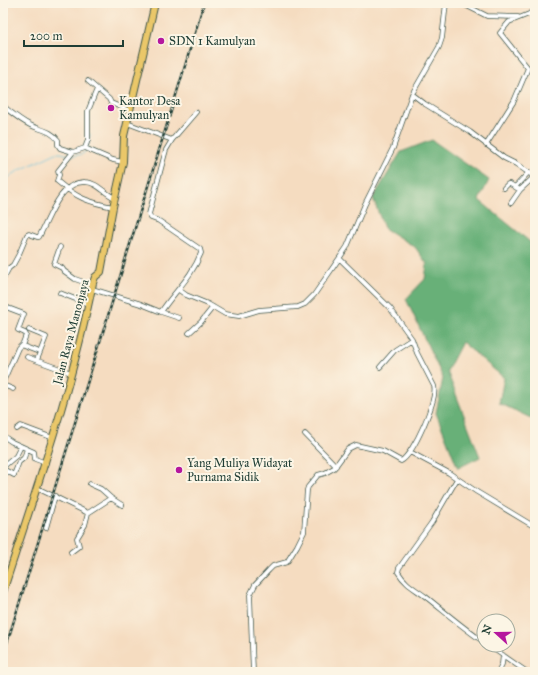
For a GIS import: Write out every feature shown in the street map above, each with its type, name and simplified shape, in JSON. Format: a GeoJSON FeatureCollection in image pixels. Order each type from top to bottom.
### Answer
{"type":"FeatureCollection","features":[{"type":"Feature","properties":{"kind":"main road","name":"Jalan Raya Manonjaya"},"geometry":{"type":"LineString","coordinates":[[3,592],[46,463],[77,353],[94,279],[100,274],[113,207],[124,162],[124,136],[155,3]]}},
{"type":"Feature","properties":{"kind":"street"},"geometry":{"type":"LineString","coordinates":[[179,290],[225,314],[239,316],[259,310],[298,307],[314,295],[347,247],[365,204],[393,148],[412,94],[439,47],[442,38],[446,3]]}},
{"type":"Feature","properties":{"kind":"street"},"geometry":{"type":"LineString","coordinates":[[461,3],[487,16],[522,17]]}},
{"type":"Feature","properties":{"kind":"street"},"geometry":{"type":"LineString","coordinates":[[486,145],[514,101],[528,69],[528,66],[500,34],[509,22],[529,14],[535,9]]}},
{"type":"Feature","properties":{"kind":"street"},"geometry":{"type":"LineString","coordinates":[[88,81],[96,86],[97,89],[109,99],[112,104],[130,111]]}},
{"type":"Feature","properties":{"kind":"street"},"geometry":{"type":"LineString","coordinates":[[97,89],[88,110],[88,140],[84,148],[72,154],[58,171],[59,175],[57,181],[88,202],[113,207]]}},
{"type":"Feature","properties":{"kind":"street"},"geometry":{"type":"LineString","coordinates":[[412,94],[425,104],[470,132],[504,158],[535,177],[520,190],[511,203]]}},
{"type":"Feature","properties":{"kind":"street"},"geometry":{"type":"LineString","coordinates":[[3,106],[30,125],[54,135],[58,140],[58,145],[60,148],[72,154]]}},
{"type":"Feature","properties":{"kind":"street"},"geometry":{"type":"LineString","coordinates":[[161,312],[188,278],[197,263],[201,251],[166,226],[151,218],[149,214],[166,150],[172,140],[196,112]]}},
{"type":"Feature","properties":{"kind":"street"},"geometry":{"type":"LineString","coordinates":[[127,123],[172,140]]}},
{"type":"Feature","properties":{"kind":"street"},"geometry":{"type":"LineString","coordinates":[[84,148],[113,160],[124,162]]}},
{"type":"Feature","properties":{"kind":"street"},"geometry":{"type":"LineString","coordinates":[[516,186],[529,172]]}},
{"type":"Feature","properties":{"kind":"street"},"geometry":{"type":"LineString","coordinates":[[3,279],[19,254],[27,235],[29,234],[37,238],[54,207],[67,189],[77,183],[86,182],[100,187],[107,194],[115,198]]}},
{"type":"Feature","properties":{"kind":"street"},"geometry":{"type":"LineString","coordinates":[[504,188],[509,184],[516,186],[520,190]]}},
{"type":"Feature","properties":{"kind":"street"},"geometry":{"type":"LineString","coordinates":[[60,247],[54,264],[62,268],[75,279],[92,287],[179,318]]}},
{"type":"Feature","properties":{"kind":"street"},"geometry":{"type":"LineString","coordinates":[[253,672],[250,595],[252,590],[274,566],[285,563],[292,555],[304,532],[308,487],[318,474],[325,473],[336,466],[348,450],[356,445],[383,451],[401,460],[405,458],[410,452],[434,401],[435,390],[412,339],[387,304],[340,259]]}},
{"type":"Feature","properties":{"kind":"street"},"geometry":{"type":"LineString","coordinates":[[60,293],[88,304]]}},
{"type":"Feature","properties":{"kind":"street"},"geometry":{"type":"LineString","coordinates":[[3,306],[24,314],[18,330],[26,335],[18,348],[3,382]]}},
{"type":"Feature","properties":{"kind":"street"},"geometry":{"type":"LineString","coordinates":[[189,333],[213,307]]}},
{"type":"Feature","properties":{"kind":"street"},"geometry":{"type":"LineString","coordinates":[[29,330],[46,337],[37,360]]}},
{"type":"Feature","properties":{"kind":"street"},"geometry":{"type":"LineString","coordinates":[[380,367],[396,350],[412,339]]}},
{"type":"Feature","properties":{"kind":"street"},"geometry":{"type":"LineString","coordinates":[[23,346],[39,352]]}},
{"type":"Feature","properties":{"kind":"street"},"geometry":{"type":"LineString","coordinates":[[27,357],[71,373]]}},
{"type":"Feature","properties":{"kind":"street"},"geometry":{"type":"LineString","coordinates":[[3,385],[13,389]]}},
{"type":"Feature","properties":{"kind":"street"},"geometry":{"type":"LineString","coordinates":[[17,429],[21,426],[53,438]]}},
{"type":"Feature","properties":{"kind":"street"},"geometry":{"type":"LineString","coordinates":[[305,434],[336,466]]}},
{"type":"Feature","properties":{"kind":"street"},"geometry":{"type":"LineString","coordinates":[[3,436],[35,452],[35,459],[46,463]]}},
{"type":"Feature","properties":{"kind":"street"},"geometry":{"type":"LineString","coordinates":[[21,446],[16,456],[3,468],[14,475],[19,462],[24,458],[27,449]]}},
{"type":"Feature","properties":{"kind":"street"},"geometry":{"type":"LineString","coordinates":[[410,452],[535,527]]}},
{"type":"Feature","properties":{"kind":"street"},"geometry":{"type":"LineString","coordinates":[[457,479],[432,522],[399,568],[398,572],[411,587],[476,637]]}},
{"type":"Feature","properties":{"kind":"street"},"geometry":{"type":"LineString","coordinates":[[90,484],[101,489],[122,505]]}},
{"type":"Feature","properties":{"kind":"street"},"geometry":{"type":"LineString","coordinates":[[37,488],[88,513]]}},
{"type":"Feature","properties":{"kind":"street"},"geometry":{"type":"LineString","coordinates":[[46,528],[55,496]]}},
{"type":"Feature","properties":{"kind":"street"},"geometry":{"type":"LineString","coordinates":[[71,552],[79,546],[77,538],[86,525],[88,513],[111,498]]}},
{"type":"Feature","properties":{"kind":"street"},"geometry":{"type":"LineString","coordinates":[[500,653],[527,672]]}},
{"type":"Feature","properties":{"kind":"street"},"geometry":{"type":"LineString","coordinates":[[498,672],[502,664],[503,655]]}},
{"type":"Feature","properties":{"kind":"green space"},"geometry":{"type":"Polygon","coordinates":[[[432,140],[489,180],[479,200],[535,246],[535,420],[499,403],[504,378],[462,342],[447,371],[480,457],[458,468],[436,413],[443,378],[406,299],[425,279],[427,264],[415,247],[384,228],[373,198],[401,152],[432,140]]]}},
{"type":"Feature","properties":{"kind":"waterway"},"geometry":{"type":"LineString","coordinates":[[88,147],[90,134]]}},
{"type":"Feature","properties":{"kind":"waterway"},"geometry":{"type":"LineString","coordinates":[[72,156],[82,154],[87,150]]}},
{"type":"Feature","properties":{"kind":"waterway"},"geometry":{"type":"LineString","coordinates":[[3,181],[18,171],[56,153],[69,155]]}},
{"type":"Feature","properties":{"kind":"railway"},"geometry":{"type":"LineString","coordinates":[[3,656],[204,3]]}},
{"type":"Feature","properties":{"kind":"place","name":"SDN 1 Kamulyan"},"geometry":{"type":"Point","coordinates":[161,41]}},
{"type":"Feature","properties":{"kind":"place","name":"Kantor Desa Kamulyan"},"geometry":{"type":"Point","coordinates":[111,108]}},
{"type":"Feature","properties":{"kind":"place","name":"Yang Muliya Widayat Purnama Sidik"},"geometry":{"type":"Point","coordinates":[179,470]}}]}
